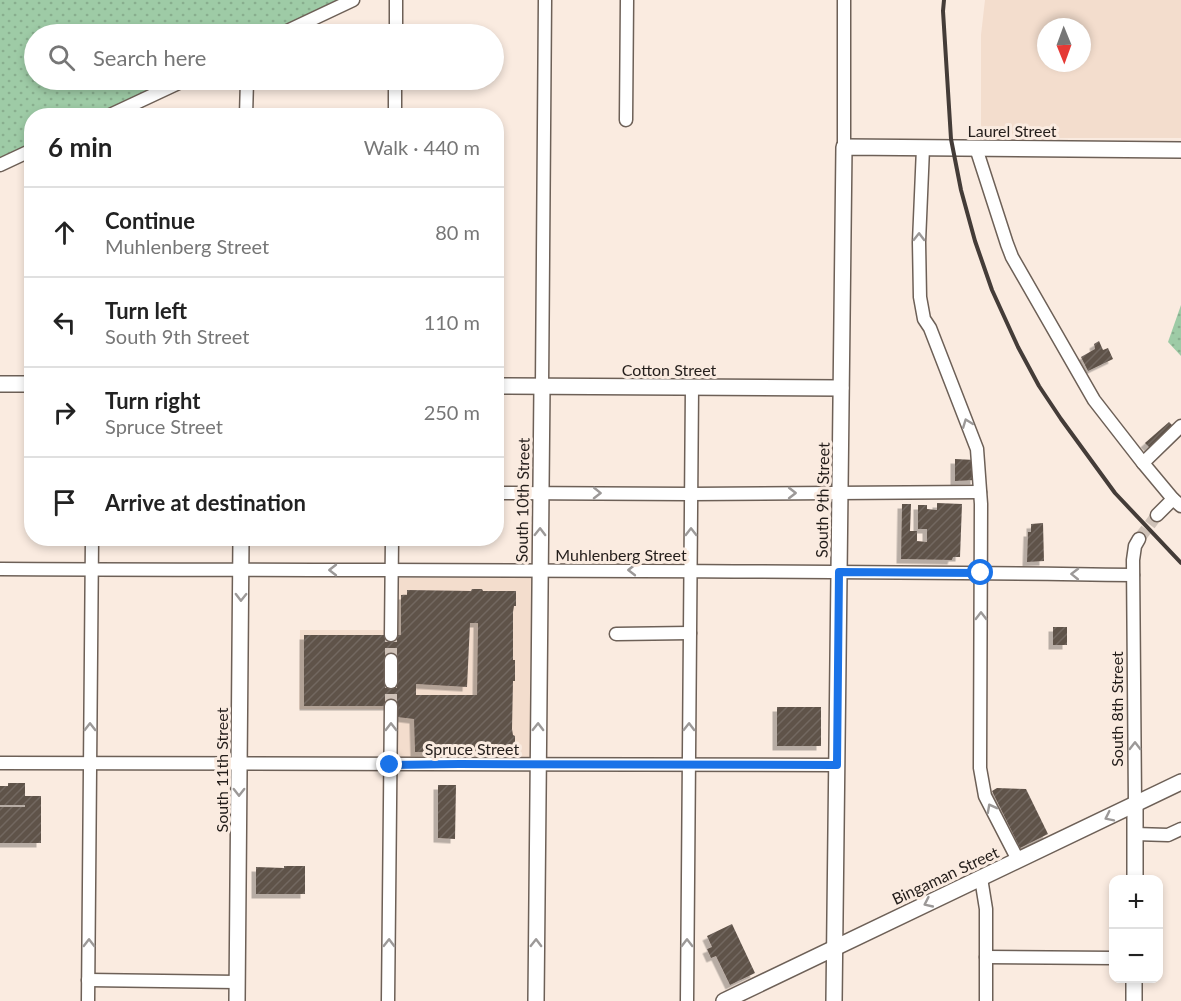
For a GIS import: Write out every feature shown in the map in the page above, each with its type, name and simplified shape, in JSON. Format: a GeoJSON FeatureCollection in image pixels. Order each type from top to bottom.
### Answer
{"type":"FeatureCollection","features":[{"type":"Feature","properties":{"kind":"street"},"geometry":{"type":"LineString","coordinates":[[302,24],[353,0]]}},
{"type":"Feature","properties":{"kind":"street"},"geometry":{"type":"LineString","coordinates":[[396,0],[396,24]]}},
{"type":"Feature","properties":{"kind":"street","name":"South 10th Street"},"geometry":{"type":"LineString","coordinates":[[536,1001],[545,0]]}},
{"type":"Feature","properties":{"kind":"street"},"geometry":{"type":"LineString","coordinates":[[626,120],[627,0]]}},
{"type":"Feature","properties":{"kind":"street","name":"South 9th Street"},"geometry":{"type":"LineString","coordinates":[[834,1001],[844,0]]}},
{"type":"Feature","properties":{"kind":"street"},"geometry":{"type":"LineString","coordinates":[[125,108],[164,90]]}},
{"type":"Feature","properties":{"kind":"street"},"geometry":{"type":"LineString","coordinates":[[246,108],[247,90]]}},
{"type":"Feature","properties":{"kind":"street"},"geometry":{"type":"LineString","coordinates":[[395,90],[395,108]]}},
{"type":"Feature","properties":{"kind":"street","name":"Laurel Street"},"geometry":{"type":"LineString","coordinates":[[844,147],[1181,150]]}},
{"type":"Feature","properties":{"kind":"street"},"geometry":{"type":"LineString","coordinates":[[923,148],[919,242],[921,303],[924,319],[930,328],[977,449],[981,573],[980,768],[985,796],[1018,860]]}},
{"type":"Feature","properties":{"kind":"street"},"geometry":{"type":"LineString","coordinates":[[976,148],[1012,257],[1094,400],[1177,502],[1157,515]]}},
{"type":"Feature","properties":{"kind":"street"},"geometry":{"type":"LineString","coordinates":[[0,165],[24,154]]}},
{"type":"Feature","properties":{"kind":"street"},"geometry":{"type":"LineString","coordinates":[[0,384],[24,384]]}},
{"type":"Feature","properties":{"kind":"street","name":"Cotton Street"},"geometry":{"type":"LineString","coordinates":[[504,386],[841,388]]}},
{"type":"Feature","properties":{"kind":"street"},"geometry":{"type":"LineString","coordinates":[[687,1001],[692,387]]}},
{"type":"Feature","properties":{"kind":"street"},"geometry":{"type":"LineString","coordinates":[[1143,463],[1181,426]]}},
{"type":"Feature","properties":{"kind":"street"},"geometry":{"type":"LineString","coordinates":[[504,493],[980,492]]}},
{"type":"Feature","properties":{"kind":"street","name":"South 8th Street"},"geometry":{"type":"LineString","coordinates":[[1135,875],[1133,575],[1135,546],[1139,539]]}},
{"type":"Feature","properties":{"kind":"street"},"geometry":{"type":"LineString","coordinates":[[88,1001],[92,546]]}},
{"type":"Feature","properties":{"kind":"street","name":"South 11th Street"},"geometry":{"type":"LineString","coordinates":[[237,1001],[241,546]]}},
{"type":"Feature","properties":{"kind":"street"},"geometry":{"type":"LineString","coordinates":[[392,546],[392,634]]}},
{"type":"Feature","properties":{"kind":"street","name":"Muhlenberg Street"},"geometry":{"type":"LineString","coordinates":[[0,569],[690,570],[1133,575]]}},
{"type":"Feature","properties":{"kind":"street"},"geometry":{"type":"LineString","coordinates":[[616,634],[690,633]]}},
{"type":"Feature","properties":{"kind":"street"},"geometry":{"type":"LineString","coordinates":[[391,660],[391,682]]}},
{"type":"Feature","properties":{"kind":"street"},"geometry":{"type":"LineString","coordinates":[[388,1001],[391,706]]}},
{"type":"Feature","properties":{"kind":"street","name":"Spruce Street"},"geometry":{"type":"LineString","coordinates":[[0,763],[837,765]]}},
{"type":"Feature","properties":{"kind":"street","name":"Bingaman Street"},"geometry":{"type":"LineString","coordinates":[[724,1001],[1181,782]]}},
{"type":"Feature","properties":{"kind":"street"},"geometry":{"type":"LineString","coordinates":[[1135,834],[1168,835],[1181,829]]}},
{"type":"Feature","properties":{"kind":"street"},"geometry":{"type":"LineString","coordinates":[[981,878],[986,909],[986,1001]]}},
{"type":"Feature","properties":{"kind":"street"},"geometry":{"type":"LineString","coordinates":[[986,957],[1109,958]]}},
{"type":"Feature","properties":{"kind":"street"},"geometry":{"type":"LineString","coordinates":[[88,980],[237,982]]}},
{"type":"Feature","properties":{"kind":"street"},"geometry":{"type":"LineString","coordinates":[[1134,983],[1134,1001]]}},
{"type":"Feature","properties":{"kind":"shaded area"},"geometry":{"type":"Polygon","coordinates":[[[985,0],[1181,0],[1181,138],[981,138],[981,35],[985,0]]]}},
{"type":"Feature","properties":{"kind":"shaded area"},"geometry":{"type":"Polygon","coordinates":[[[397,578],[532,578],[531,764],[394,764],[394,709],[299,709],[300,630],[396,630],[397,578]]]}},
{"type":"Feature","properties":{"kind":"green space"},"geometry":{"type":"Polygon","coordinates":[[[0,0],[353,0],[302,24],[24,24],[24,90],[163,90],[123,108],[24,108],[24,153],[0,165],[0,0]]]}},
{"type":"Feature","properties":{"kind":"green space"},"geometry":{"type":"Polygon","coordinates":[[[1181,305],[1181,356],[1168,342],[1181,305]]]}},
{"type":"Feature","properties":{"kind":"building"},"geometry":{"type":"Polygon","coordinates":[[[1099,341],[1103,350],[1108,348],[1113,359],[1088,371],[1081,357],[1095,349],[1094,344],[1099,341]]]}},
{"type":"Feature","properties":{"kind":"building"},"geometry":{"type":"Polygon","coordinates":[[[1169,422],[1174,427],[1150,448],[1145,443],[1169,422]]]}},
{"type":"Feature","properties":{"kind":"building"},"geometry":{"type":"Polygon","coordinates":[[[955,459],[975,460],[975,480],[955,481],[955,459]]]}},
{"type":"Feature","properties":{"kind":"building"},"geometry":{"type":"Polygon","coordinates":[[[937,503],[962,504],[960,557],[953,557],[952,560],[901,559],[902,504],[911,504],[910,531],[917,531],[917,541],[927,542],[927,529],[918,529],[918,505],[927,505],[927,509],[937,510],[937,503]]]}},
{"type":"Feature","properties":{"kind":"building"},"geometry":{"type":"Polygon","coordinates":[[[1043,523],[1044,561],[1027,562],[1028,532],[1031,532],[1031,524],[1043,523]]]}},
{"type":"Feature","properties":{"kind":"building"},"geometry":{"type":"Polygon","coordinates":[[[482,589],[483,591],[516,591],[516,606],[513,612],[515,681],[513,681],[512,729],[515,736],[515,751],[415,752],[414,719],[397,717],[397,706],[304,706],[304,635],[401,635],[401,595],[407,595],[407,590],[471,591],[482,589]],[[470,623],[467,687],[416,684],[416,695],[477,695],[478,623],[470,623]],[[398,659],[385,662],[384,682],[398,682],[398,659]]]}},
{"type":"Feature","properties":{"kind":"building"},"geometry":{"type":"Polygon","coordinates":[[[1053,627],[1067,627],[1067,645],[1053,645],[1053,627]]]}},
{"type":"Feature","properties":{"kind":"building"},"geometry":{"type":"Polygon","coordinates":[[[777,707],[821,707],[821,746],[777,746],[777,707]]]}},
{"type":"Feature","properties":{"kind":"building"},"geometry":{"type":"Polygon","coordinates":[[[8,783],[25,783],[25,796],[41,796],[41,843],[0,843],[0,807],[25,807],[25,805],[0,805],[0,786],[8,786],[8,783]]]}},
{"type":"Feature","properties":{"kind":"building"},"geometry":{"type":"Polygon","coordinates":[[[438,785],[456,785],[455,839],[438,838],[438,785]]]}},
{"type":"Feature","properties":{"kind":"building"},"geometry":{"type":"Polygon","coordinates":[[[997,788],[1026,789],[1048,834],[1020,848],[992,791],[997,788]]]}},
{"type":"Feature","properties":{"kind":"building"},"geometry":{"type":"Polygon","coordinates":[[[284,866],[305,866],[305,894],[256,894],[256,867],[284,868],[284,866]]]}},
{"type":"Feature","properties":{"kind":"building"},"geometry":{"type":"Polygon","coordinates":[[[732,924],[755,973],[730,985],[716,956],[711,958],[707,949],[712,947],[707,936],[732,924]]]}},
{"type":"Feature","properties":{"kind":"tunnel"},"geometry":{"type":"LineString","coordinates":[[1139,539],[1157,515]]}},
{"type":"Feature","properties":{"kind":"tunnel"},"geometry":{"type":"LineString","coordinates":[[391,635],[391,660]]}},
{"type":"Feature","properties":{"kind":"tunnel"},"geometry":{"type":"LineString","coordinates":[[391,682],[391,706]]}},
{"type":"Feature","properties":{"kind":"railway"},"geometry":{"type":"LineString","coordinates":[[944,0],[951,139],[961,190],[992,290],[1018,347],[1039,386],[1061,419],[1115,493],[1181,563]]}},
{"type":"Feature","properties":{"kind":"route"},"geometry":{"type":"LineString","coordinates":[[390,765],[837,765],[839,572],[981,573]]}}]}
